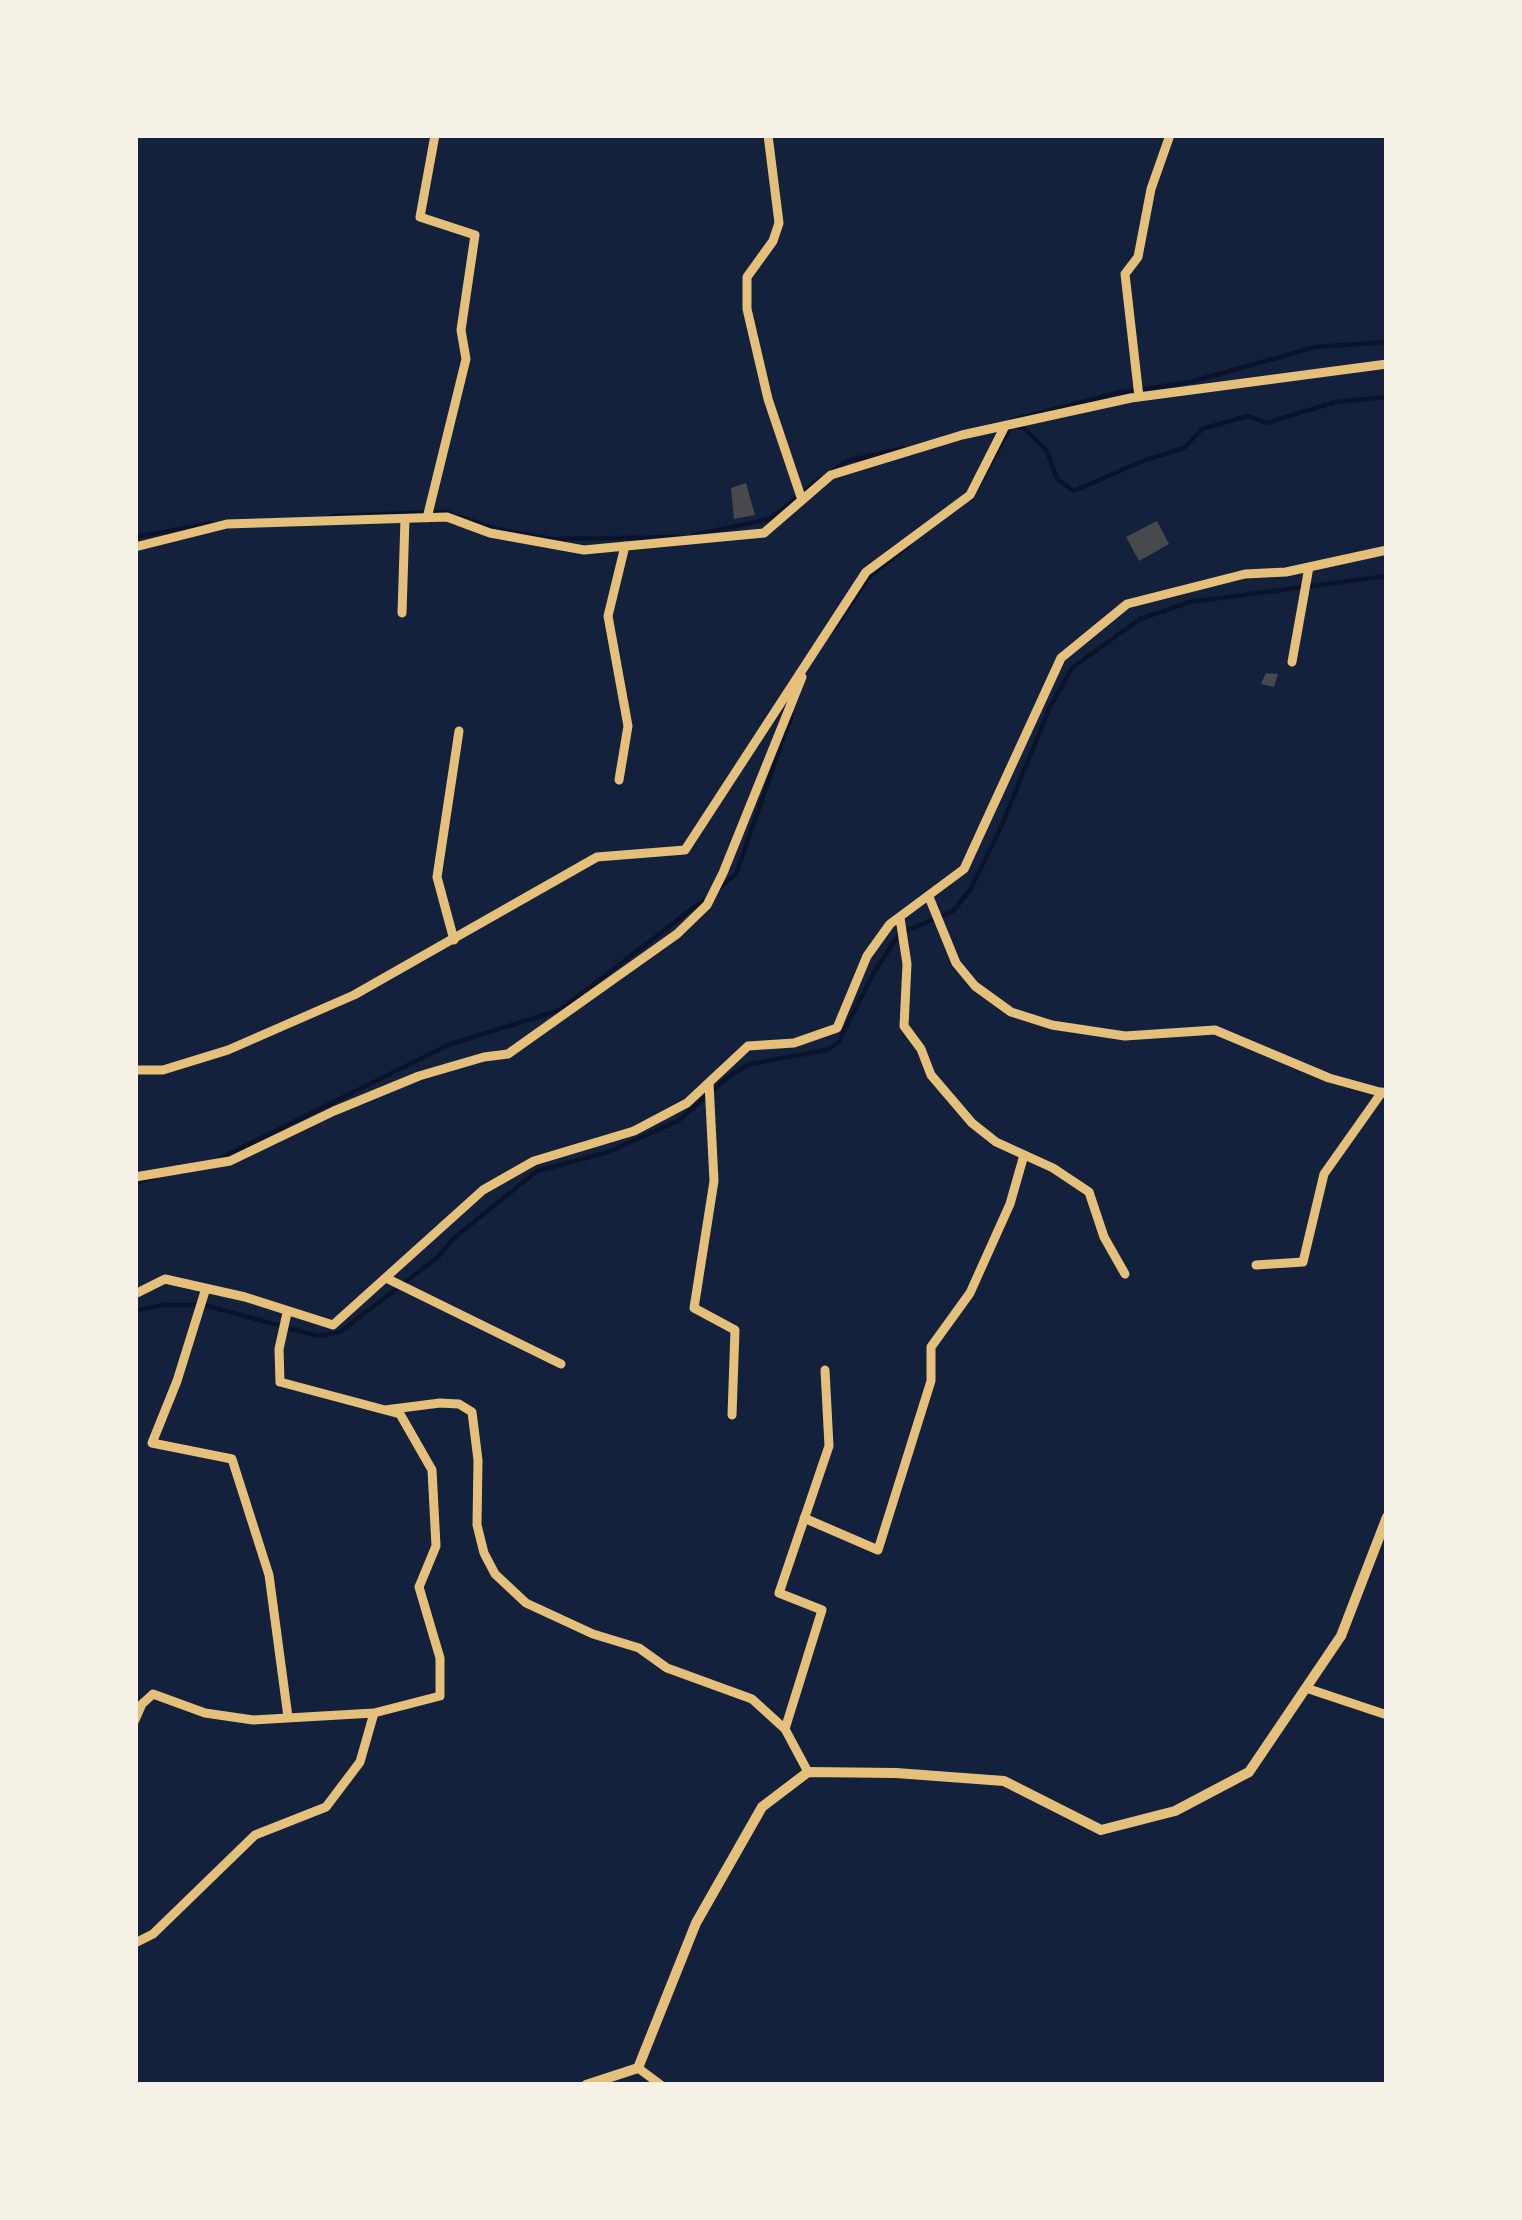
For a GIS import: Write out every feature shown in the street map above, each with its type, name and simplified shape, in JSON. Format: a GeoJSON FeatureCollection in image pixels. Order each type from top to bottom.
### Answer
{"type":"FeatureCollection","features":[{"type":"Feature","properties":{"kind":"street"},"geometry":{"type":"LineString","coordinates":[[428,518],[466,358],[461,330],[475,235],[420,217],[435,135]]}},
{"type":"Feature","properties":{"kind":"street"},"geometry":{"type":"LineString","coordinates":[[768,135],[779,224],[747,278],[747,309],[768,399],[802,500]]}},
{"type":"Feature","properties":{"kind":"street"},"geometry":{"type":"LineString","coordinates":[[1138,397],[1125,274],[1138,257],[1151,189],[1170,135]]}},
{"type":"Feature","properties":{"kind":"street"},"geometry":{"type":"LineString","coordinates":[[135,547],[227,524],[447,517],[490,533],[584,550],[764,533],[831,475],[1006,426],[1138,397],[1387,364]]}},
{"type":"Feature","properties":{"kind":"street"},"geometry":{"type":"LineString","coordinates":[[135,1070],[163,1070],[228,1050],[354,995],[597,856],[686,850],[866,572],[970,496],[1006,426]]}},
{"type":"Feature","properties":{"kind":"street"},"geometry":{"type":"LineString","coordinates":[[402,613],[405,519]]}},
{"type":"Feature","properties":{"kind":"street"},"geometry":{"type":"LineString","coordinates":[[619,780],[628,726],[608,616],[625,546]]}},
{"type":"Feature","properties":{"kind":"street"},"geometry":{"type":"LineString","coordinates":[[135,1294],[165,1279],[206,1288],[285,1323],[333,1325],[483,1190],[534,1161],[634,1131],[687,1103],[748,1046],[794,1043],[837,1028],[867,956],[890,924],[964,869],[1061,658],[1126,604],[1245,574],[1310,567],[1387,550]]}},
{"type":"Feature","properties":{"kind":"street"},"geometry":{"type":"LineString","coordinates":[[1292,662],[1310,567]]}},
{"type":"Feature","properties":{"kind":"street"},"geometry":{"type":"LineString","coordinates":[[135,1177],[230,1161],[419,1076],[508,1054],[677,934],[707,905],[723,873],[810,655]]}},
{"type":"Feature","properties":{"kind":"street"},"geometry":{"type":"LineString","coordinates":[[454,940],[437,877],[459,731]]}},
{"type":"Feature","properties":{"kind":"street"},"geometry":{"type":"LineString","coordinates":[[929,897],[956,963],[975,986],[1011,1012],[1052,1025],[1125,1036],[1215,1030],[1329,1078],[1384,1093],[1324,1174],[1303,1262],[1256,1265]]}},
{"type":"Feature","properties":{"kind":"street"},"geometry":{"type":"LineString","coordinates":[[900,918],[907,964],[904,1026],[921,1049],[931,1075],[972,1123],[996,1142],[1053,1168],[1089,1192],[1104,1237],[1125,1274]]}},
{"type":"Feature","properties":{"kind":"street"},"geometry":{"type":"LineString","coordinates":[[709,1083],[714,1181],[694,1308],[735,1330],[732,1415]]}},
{"type":"Feature","properties":{"kind":"street"},"geometry":{"type":"LineString","coordinates":[[804,1518],[878,1550],[932,1381],[931,1347],[970,1292],[1010,1204],[1024,1155]]}},
{"type":"Feature","properties":{"kind":"street"},"geometry":{"type":"LineString","coordinates":[[386,1278],[561,1364]]}},
{"type":"Feature","properties":{"kind":"street"},"geometry":{"type":"LineString","coordinates":[[206,1288],[152,1443],[232,1459],[269,1575],[288,1718]]}},
{"type":"Feature","properties":{"kind":"street"},"geometry":{"type":"LineString","coordinates":[[135,1720],[153,1694],[205,1713],[253,1720],[374,1713],[440,1696],[440,1658],[419,1587],[436,1546],[432,1470],[400,1414],[280,1382],[285,1323]]}},
{"type":"Feature","properties":{"kind":"street"},"geometry":{"type":"LineString","coordinates":[[785,1729],[822,1610],[779,1593],[829,1446],[826,1370]]}},
{"type":"Feature","properties":{"kind":"street"},"geometry":{"type":"LineString","coordinates":[[385,1410],[440,1402],[459,1404],[472,1412],[478,1460],[477,1525],[495,1574],[526,1603],[593,1634],[639,1648],[667,1668],[752,1699],[785,1729],[808,1772]]}},
{"type":"Feature","properties":{"kind":"street"},"geometry":{"type":"LineString","coordinates":[[638,2068],[696,1923],[762,1808],[808,1772],[1004,1781],[1101,1831],[1175,1811],[1249,1772],[1341,1636],[1385,1526]]}},
{"type":"Feature","properties":{"kind":"street"},"geometry":{"type":"LineString","coordinates":[[1306,1688],[1387,1715]]}},
{"type":"Feature","properties":{"kind":"street"},"geometry":{"type":"LineString","coordinates":[[135,1943],[153,1934],[255,1835],[326,1807],[360,1762],[374,1713]]}},
{"type":"Feature","properties":{"kind":"street"},"geometry":{"type":"LineString","coordinates":[[586,2085],[638,2068]]}},
{"type":"Feature","properties":{"kind":"street"},"geometry":{"type":"LineString","coordinates":[[638,2068],[662,2085]]}},
{"type":"Feature","properties":{"kind":"building"},"geometry":{"type":"Polygon","coordinates":[[[746,483],[755,515],[734,519],[731,488],[746,483]]]}},
{"type":"Feature","properties":{"kind":"building"},"geometry":{"type":"Polygon","coordinates":[[[1157,521],[1169,544],[1139,561],[1126,537],[1157,521]]]}},
{"type":"Feature","properties":{"kind":"building"},"geometry":{"type":"Polygon","coordinates":[[[1266,673],[1278,674],[1274,687],[1261,684],[1266,673]]]}},
{"type":"Feature","properties":{"kind":"waterway"},"geometry":{"type":"LineString","coordinates":[[1012,420],[1117,393],[1190,382],[1316,347],[1387,342]]}},
{"type":"Feature","properties":{"kind":"waterway"},"geometry":{"type":"LineString","coordinates":[[971,499],[1011,426],[1024,428],[1047,451],[1057,479],[1074,491],[1184,448],[1202,429],[1248,416],[1267,423],[1335,402],[1387,397]]}},
{"type":"Feature","properties":{"kind":"waterway"},"geometry":{"type":"LineString","coordinates":[[831,472],[847,461],[905,448]]}},
{"type":"Feature","properties":{"kind":"waterway"},"geometry":{"type":"LineString","coordinates":[[693,535],[770,519],[821,478]]}},
{"type":"Feature","properties":{"kind":"waterway"},"geometry":{"type":"LineString","coordinates":[[331,516],[445,512],[496,529],[553,539],[682,537]]}},
{"type":"Feature","properties":{"kind":"waterway"},"geometry":{"type":"LineString","coordinates":[[135,537],[212,523]]}},
{"type":"Feature","properties":{"kind":"waterway"},"geometry":{"type":"LineString","coordinates":[[834,629],[870,576],[909,545]]}},
{"type":"Feature","properties":{"kind":"waterway"},"geometry":{"type":"LineString","coordinates":[[135,1311],[204,1305],[318,1336],[340,1332],[439,1256],[453,1239],[537,1171],[608,1152],[678,1121],[729,1076],[750,1064],[826,1050],[838,1043],[899,934],[953,911],[970,890],[1050,707],[1072,668],[1140,619],[1190,602],[1387,576]]}},
{"type":"Feature","properties":{"kind":"waterway"},"geometry":{"type":"LineString","coordinates":[[718,889],[736,874],[792,714]]}},
{"type":"Feature","properties":{"kind":"waterway"},"geometry":{"type":"LineString","coordinates":[[221,1158],[448,1045],[560,1010],[709,896]]}},
{"type":"Feature","properties":{"kind":"waterway"},"geometry":{"type":"LineString","coordinates":[[135,1183],[153,1178]]}}]}
